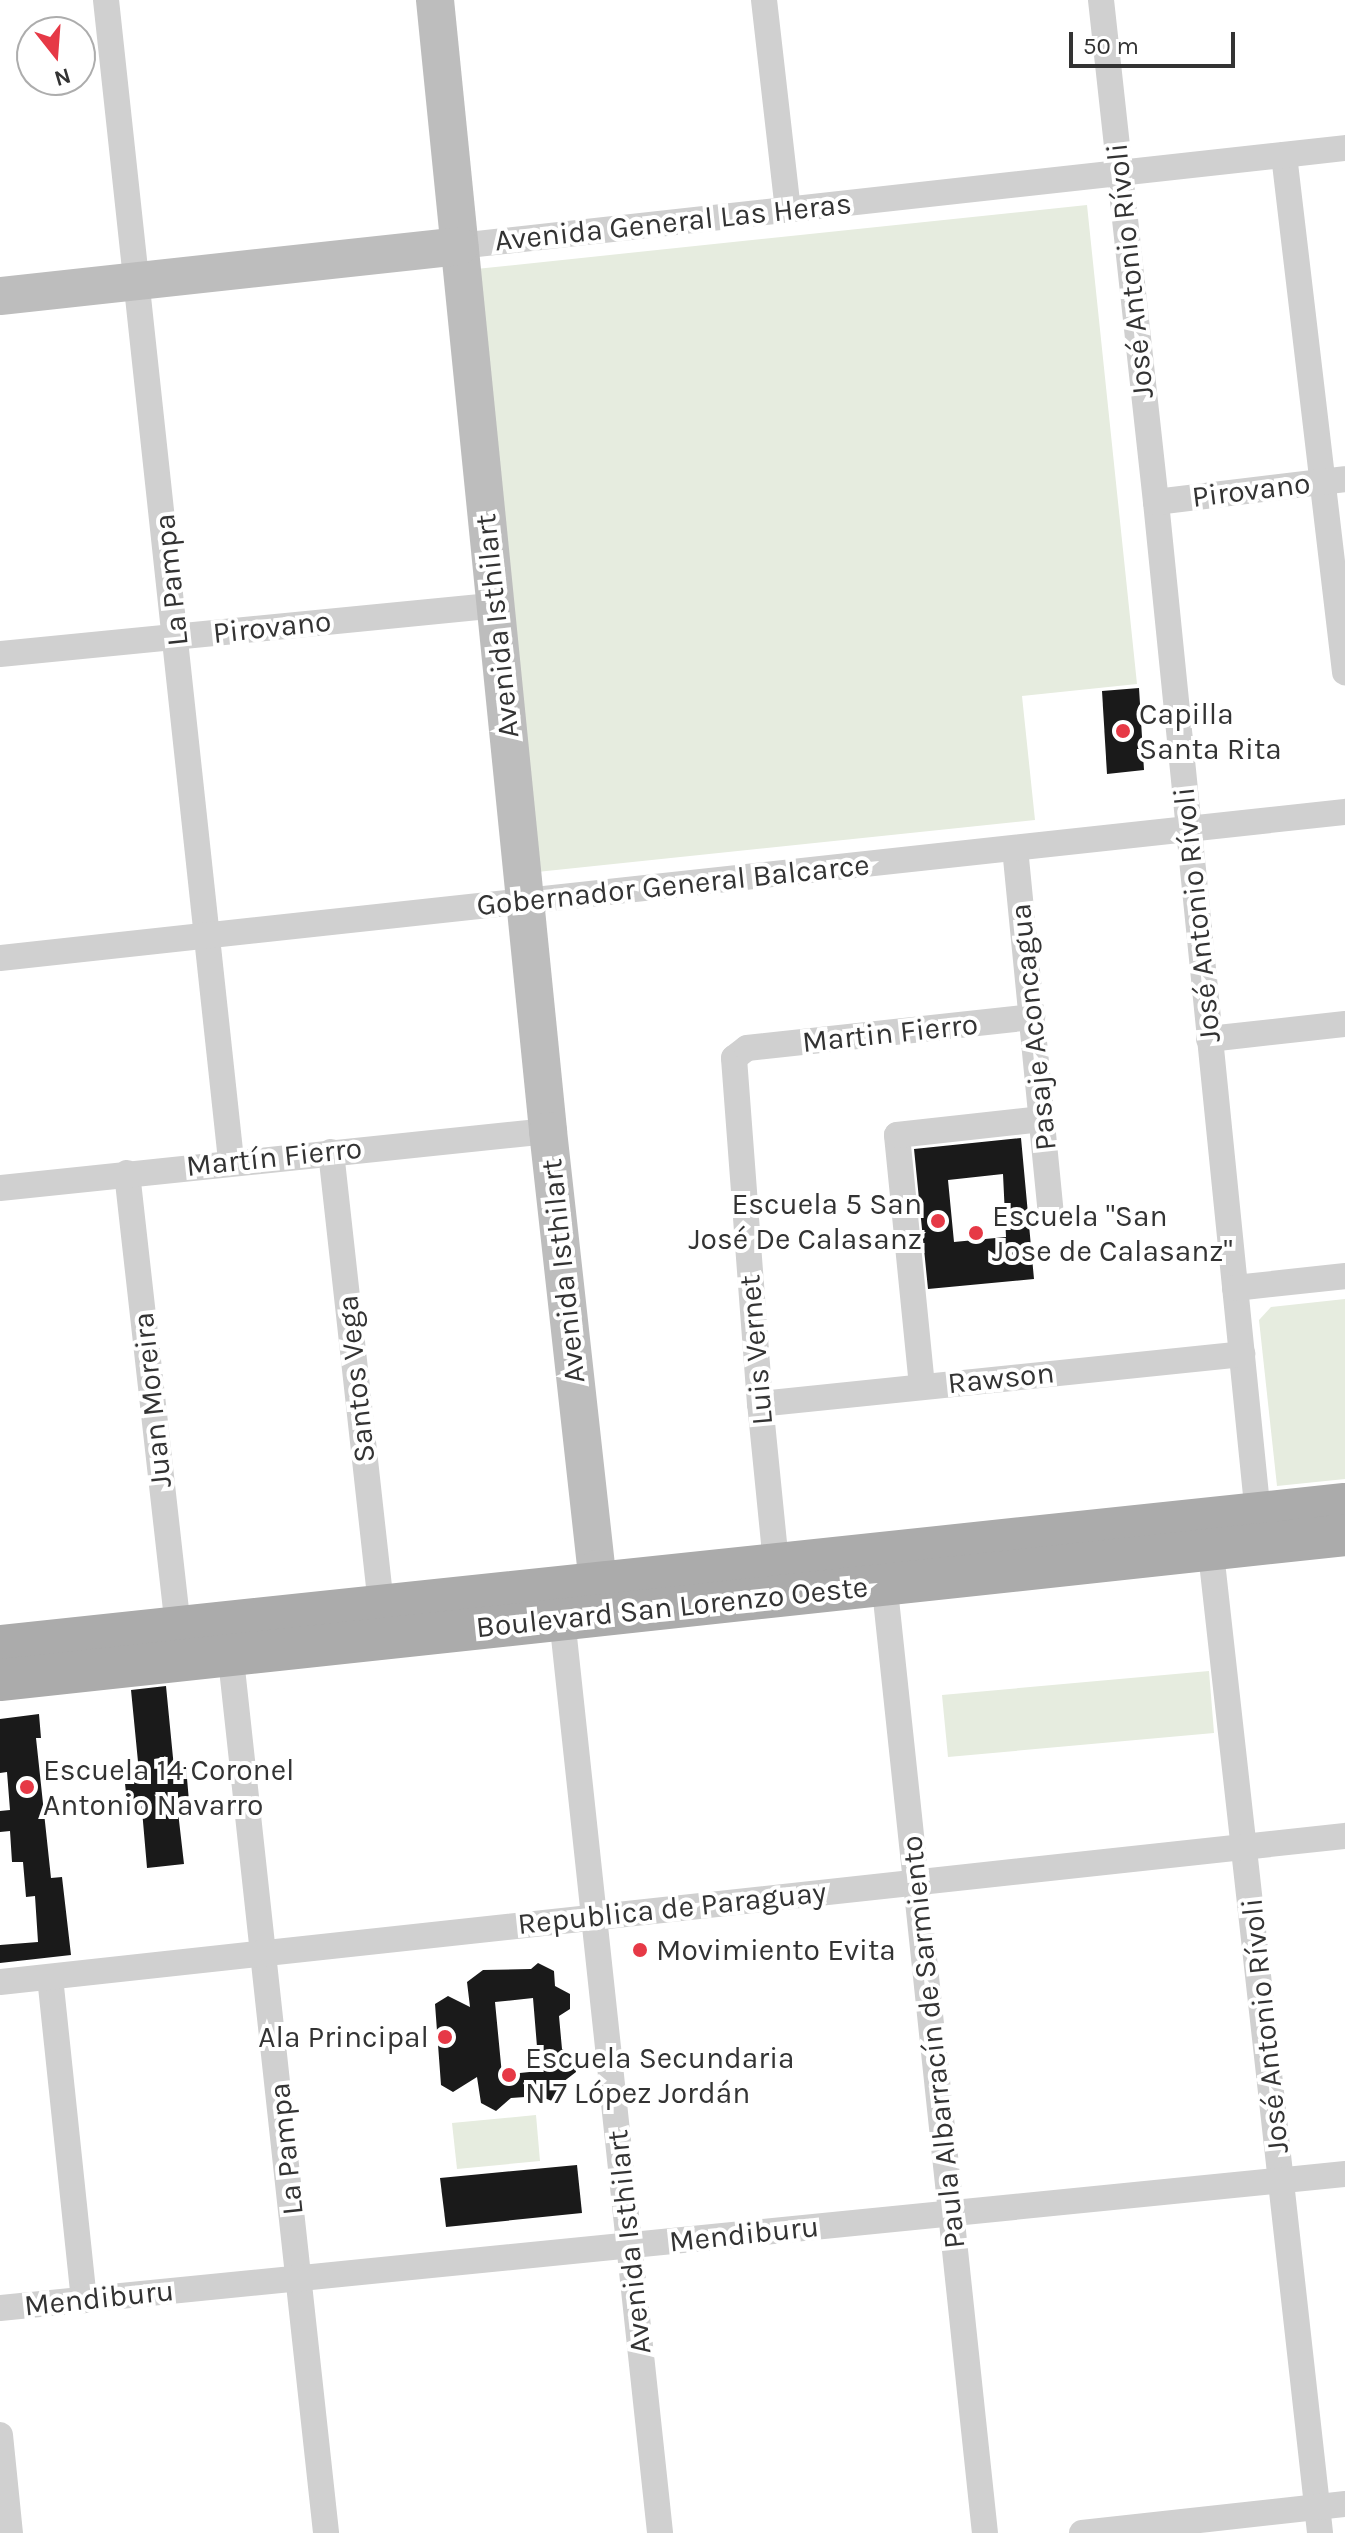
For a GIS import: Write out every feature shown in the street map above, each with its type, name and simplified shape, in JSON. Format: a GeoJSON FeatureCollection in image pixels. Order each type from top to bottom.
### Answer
{"type":"FeatureCollection","features":[{"type":"Feature","properties":{"kind":"main road","name":"Boulevard San Lorenzo Oeste"},"geometry":{"type":"LineString","coordinates":[[0,1646],[178,1627],[229,1639],[568,1619],[883,1568],[1260,1528],[1345,1504]]}},
{"type":"Feature","properties":{"kind":"main road","name":"Boulevard San Lorenzo Oeste"},"geometry":{"type":"LineString","coordinates":[[1260,1528],[1345,1535]]}},
{"type":"Feature","properties":{"kind":"main road","name":"Boulevard San Lorenzo Oeste"},"geometry":{"type":"LineString","coordinates":[[0,1680],[229,1639],[381,1606],[776,1563],[883,1568]]}},
{"type":"Feature","properties":{"kind":"street","name":"La Pampa"},"geometry":{"type":"LineString","coordinates":[[106,0],[177,636],[231,1161]]}},
{"type":"Feature","properties":{"kind":"street","name":"Avenida Isthilart"},"geometry":{"type":"LineString","coordinates":[[435,0],[524,901],[596,1569],[568,1619],[564,1637],[660,2533]]}},
{"type":"Feature","properties":{"kind":"street"},"geometry":{"type":"LineString","coordinates":[[764,0],[788,210]]}},
{"type":"Feature","properties":{"kind":"street","name":"José Antonio Rívoli"},"geometry":{"type":"LineString","coordinates":[[1101,0],[1156,502],[1260,1528]]}},
{"type":"Feature","properties":{"kind":"street","name":"Avenida General Las Heras"},"geometry":{"type":"LineString","coordinates":[[0,296],[1345,148]]}},
{"type":"Feature","properties":{"kind":"street"},"geometry":{"type":"LineString","coordinates":[[1284,155],[1334,480],[1345,672]]}},
{"type":"Feature","properties":{"kind":"street","name":"Pirovano"},"geometry":{"type":"LineString","coordinates":[[1156,502],[1334,480]]}},
{"type":"Feature","properties":{"kind":"street","name":"Pirovano"},"geometry":{"type":"LineString","coordinates":[[0,654],[496,605]]}},
{"type":"Feature","properties":{"kind":"street","name":"Gobernador General Balcarce"},"geometry":{"type":"LineString","coordinates":[[0,958],[1345,812]]}},
{"type":"Feature","properties":{"kind":"street","name":"Pasaje Aconcagua"},"geometry":{"type":"LineString","coordinates":[[1015,848],[1050,1207]]}},
{"type":"Feature","properties":{"kind":"street","name":"Martin Fierro"},"geometry":{"type":"LineString","coordinates":[[747,1048],[1032,1017]]}},
{"type":"Feature","properties":{"kind":"street"},"geometry":{"type":"LineString","coordinates":[[1209,1039],[1345,1024]]}},
{"type":"Feature","properties":{"kind":"street","name":"Luis Vernet"},"geometry":{"type":"LineString","coordinates":[[747,1048],[736,1053],[734,1063],[760,1404],[776,1563]]}},
{"type":"Feature","properties":{"kind":"street"},"geometry":{"type":"LineString","coordinates":[[922,1386],[897,1135],[1042,1119]]}},
{"type":"Feature","properties":{"kind":"street","name":"Martín Fierro"},"geometry":{"type":"LineString","coordinates":[[0,1188],[231,1161],[548,1131]]}},
{"type":"Feature","properties":{"kind":"street","name":"Santos Vega"},"geometry":{"type":"LineString","coordinates":[[331,1152],[381,1606]]}},
{"type":"Feature","properties":{"kind":"street","name":"Juan Moreira"},"geometry":{"type":"LineString","coordinates":[[127,1173],[178,1627]]}},
{"type":"Feature","properties":{"kind":"street"},"geometry":{"type":"LineString","coordinates":[[1235,1288],[1345,1276]]}},
{"type":"Feature","properties":{"kind":"street","name":"Rawson"},"geometry":{"type":"LineString","coordinates":[[760,1404],[1242,1354]]}},
{"type":"Feature","properties":{"kind":"street","name":"José Antonio Rívoli"},"geometry":{"type":"LineString","coordinates":[[1210,1534],[1319,2520]]}},
{"type":"Feature","properties":{"kind":"street","name":"Paula Albarracín de Sarmiento"},"geometry":{"type":"LineString","coordinates":[[883,1568],[985,2533]]}},
{"type":"Feature","properties":{"kind":"street","name":"La Pampa"},"geometry":{"type":"LineString","coordinates":[[229,1639],[326,2533]]}},
{"type":"Feature","properties":{"kind":"street","name":"Republica de Paraguay"},"geometry":{"type":"LineString","coordinates":[[0,1982],[1345,1836]]}},
{"type":"Feature","properties":{"kind":"street"},"geometry":{"type":"LineString","coordinates":[[50,1977],[84,2300]]}},
{"type":"Feature","properties":{"kind":"street","name":"Mendiburu"},"geometry":{"type":"LineString","coordinates":[[0,2308],[1345,2174]]}},
{"type":"Feature","properties":{"kind":"street"},"geometry":{"type":"LineString","coordinates":[[0,2435],[10,2533]]}},
{"type":"Feature","properties":{"kind":"street"},"geometry":{"type":"LineString","coordinates":[[1082,2533],[1319,2520],[1345,2504]]}},
{"type":"Feature","properties":{"kind":"shaded area"},"geometry":{"type":"Polygon","coordinates":[[[1087,205],[1137,684],[1022,696],[1035,820],[537,872],[476,269],[1087,205]]]}},
{"type":"Feature","properties":{"kind":"shaded area"},"geometry":{"type":"Polygon","coordinates":[[[1345,1299],[1345,1479],[1277,1486],[1259,1320],[1271,1307],[1345,1299]]]}},
{"type":"Feature","properties":{"kind":"shaded area"},"geometry":{"type":"Polygon","coordinates":[[[1209,1671],[1214,1733],[948,1757],[942,1695],[1209,1671]]]}},
{"type":"Feature","properties":{"kind":"shaded area"},"geometry":{"type":"Polygon","coordinates":[[[536,2115],[540,2161],[457,2169],[452,2123],[536,2115]]]}},
{"type":"Feature","properties":{"kind":"building","name":"Capilla Santa Rita"},"geometry":{"type":"Polygon","coordinates":[[[1139,688],[1144,770],[1107,774],[1102,691],[1139,688]]]}},
{"type":"Feature","properties":{"kind":"building","name":"Escuela \"San Jose de Calasanz\""},"geometry":{"type":"Polygon","coordinates":[[[1021,1138],[1034,1279],[928,1289],[914,1149],[1021,1138]],[[1003,1174],[948,1180],[954,1242],[1006,1237],[1003,1174]]]}},
{"type":"Feature","properties":{"kind":"building"},"geometry":{"type":"Polygon","coordinates":[[[166,1686],[174,1768],[186,1767],[189,1801],[177,1803],[184,1864],[147,1868],[142,1810],[128,1812],[124,1774],[139,1772],[131,1690],[166,1686]]]}},
{"type":"Feature","properties":{"kind":"building","name":"Escuela 14 Coronel Antonio Navarro"},"geometry":{"type":"Polygon","coordinates":[[[39,1714],[41,1738],[36,1738],[51,1878],[62,1877],[71,1955],[0,1963],[0,1945],[38,1942],[35,1896],[26,1897],[23,1862],[12,1862],[10,1831],[0,1832],[0,1811],[10,1810],[7,1772],[0,1773],[0,1719],[39,1714]]]}},
{"type":"Feature","properties":{"kind":"building","name":"Ala Principal"},"geometry":{"type":"Polygon","coordinates":[[[538,1963],[554,1971],[555,1986],[570,1994],[570,2009],[559,2016],[562,2049],[574,2055],[576,2072],[563,2082],[562,2093],[552,2101],[539,2096],[511,2098],[496,2111],[481,2103],[477,2077],[453,2092],[441,2085],[435,2004],[448,1996],[470,2007],[467,1982],[483,1970],[531,1969],[538,1963]],[[533,1998],[495,2002],[502,2075],[539,2071],[533,1998]]]}},
{"type":"Feature","properties":{"kind":"building"},"geometry":{"type":"Polygon","coordinates":[[[577,2165],[582,2213],[446,2227],[440,2178],[577,2165]]]}},
{"type":"Feature","properties":{"kind":"place","name":"Capilla Santa Rita"},"geometry":{"type":"Point","coordinates":[1123,731]}},
{"type":"Feature","properties":{"kind":"place","name":"Escuela 5 San José De Calasanz"},"geometry":{"type":"Point","coordinates":[938,1221]}},
{"type":"Feature","properties":{"kind":"place","name":"Escuela \"San Jose de Calasanz\""},"geometry":{"type":"Point","coordinates":[976,1233]}},
{"type":"Feature","properties":{"kind":"place","name":"Escuela 14 Coronel Antonio Navarro"},"geometry":{"type":"Point","coordinates":[27,1787]}},
{"type":"Feature","properties":{"kind":"place","name":"Movimiento Evita"},"geometry":{"type":"Point","coordinates":[640,1950]}},
{"type":"Feature","properties":{"kind":"place","name":"Ala Principal"},"geometry":{"type":"Point","coordinates":[445,2037]}},
{"type":"Feature","properties":{"kind":"place","name":"Escuela Secundaria N 7 López Jordán"},"geometry":{"type":"Point","coordinates":[509,2075]}}]}
